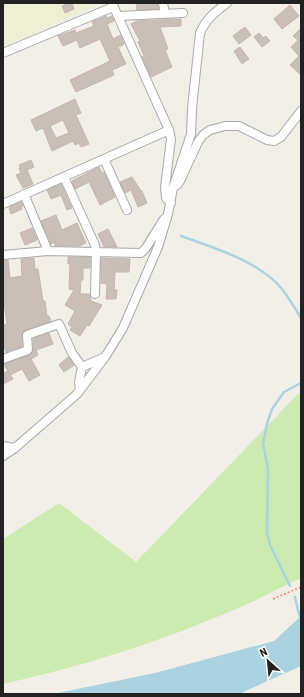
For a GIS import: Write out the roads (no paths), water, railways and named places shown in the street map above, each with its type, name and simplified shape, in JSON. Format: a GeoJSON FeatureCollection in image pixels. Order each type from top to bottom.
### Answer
{"type":"FeatureCollection","features":[{"type":"Feature","properties":{"kind":"street"},"geometry":{"type":"LineString","coordinates":[[163,3],[165,14]]}},
{"type":"Feature","properties":{"kind":"street"},"geometry":{"type":"LineString","coordinates":[[3,456],[15,448],[80,390],[105,357],[123,328],[158,247],[171,203],[173,188],[191,134],[192,108],[200,33],[204,23],[227,3]]}},
{"type":"Feature","properties":{"kind":"street"},"geometry":{"type":"LineString","coordinates":[[3,53],[112,5],[169,130],[171,139],[165,187],[166,198],[171,203]]}},
{"type":"Feature","properties":{"kind":"street"},"geometry":{"type":"LineString","coordinates":[[118,16],[183,13]]}},
{"type":"Feature","properties":{"kind":"street"},"geometry":{"type":"LineString","coordinates":[[173,188],[180,181],[200,139],[210,130],[225,126],[239,126],[267,140],[274,141],[281,137],[301,111]]}},
{"type":"Feature","properties":{"kind":"street"},"geometry":{"type":"LineString","coordinates":[[3,204],[169,130]]}},
{"type":"Feature","properties":{"kind":"street"},"geometry":{"type":"LineString","coordinates":[[104,159],[127,210]]}},
{"type":"Feature","properties":{"kind":"street"},"geometry":{"type":"LineString","coordinates":[[64,177],[95,245],[95,294]]}},
{"type":"Feature","properties":{"kind":"street"},"geometry":{"type":"LineString","coordinates":[[24,194],[48,251]]}},
{"type":"Feature","properties":{"kind":"street"},"geometry":{"type":"LineString","coordinates":[[3,255],[48,251],[141,253],[146,248],[161,222],[168,214]]}},
{"type":"Feature","properties":{"kind":"street"},"geometry":{"type":"LineString","coordinates":[[3,359],[28,350],[27,335],[59,324],[72,353],[82,367],[79,382],[80,390]]}},
{"type":"Feature","properties":{"kind":"street"},"geometry":{"type":"LineString","coordinates":[[82,367],[105,357]]}},
{"type":"Feature","properties":{"kind":"street"},"geometry":{"type":"LineString","coordinates":[[3,446],[15,448]]}},
{"type":"Feature","properties":{"kind":"water"},"geometry":{"type":"Polygon","coordinates":[[[301,616],[301,666],[239,694],[53,694],[155,673],[274,641],[301,616]]]}},
{"type":"Feature","properties":{"kind":"waterway"},"geometry":{"type":"LineString","coordinates":[[181,236],[235,256],[261,271],[282,289],[290,299],[301,318]]}},
{"type":"Feature","properties":{"kind":"waterway"},"geometry":{"type":"LineString","coordinates":[[290,586],[270,545],[267,533],[268,468],[263,444],[272,409],[284,392],[301,383]]}},
{"type":"Feature","properties":{"kind":"waterway"},"geometry":{"type":"LineString","coordinates":[[295,597],[301,618]]}}]}
